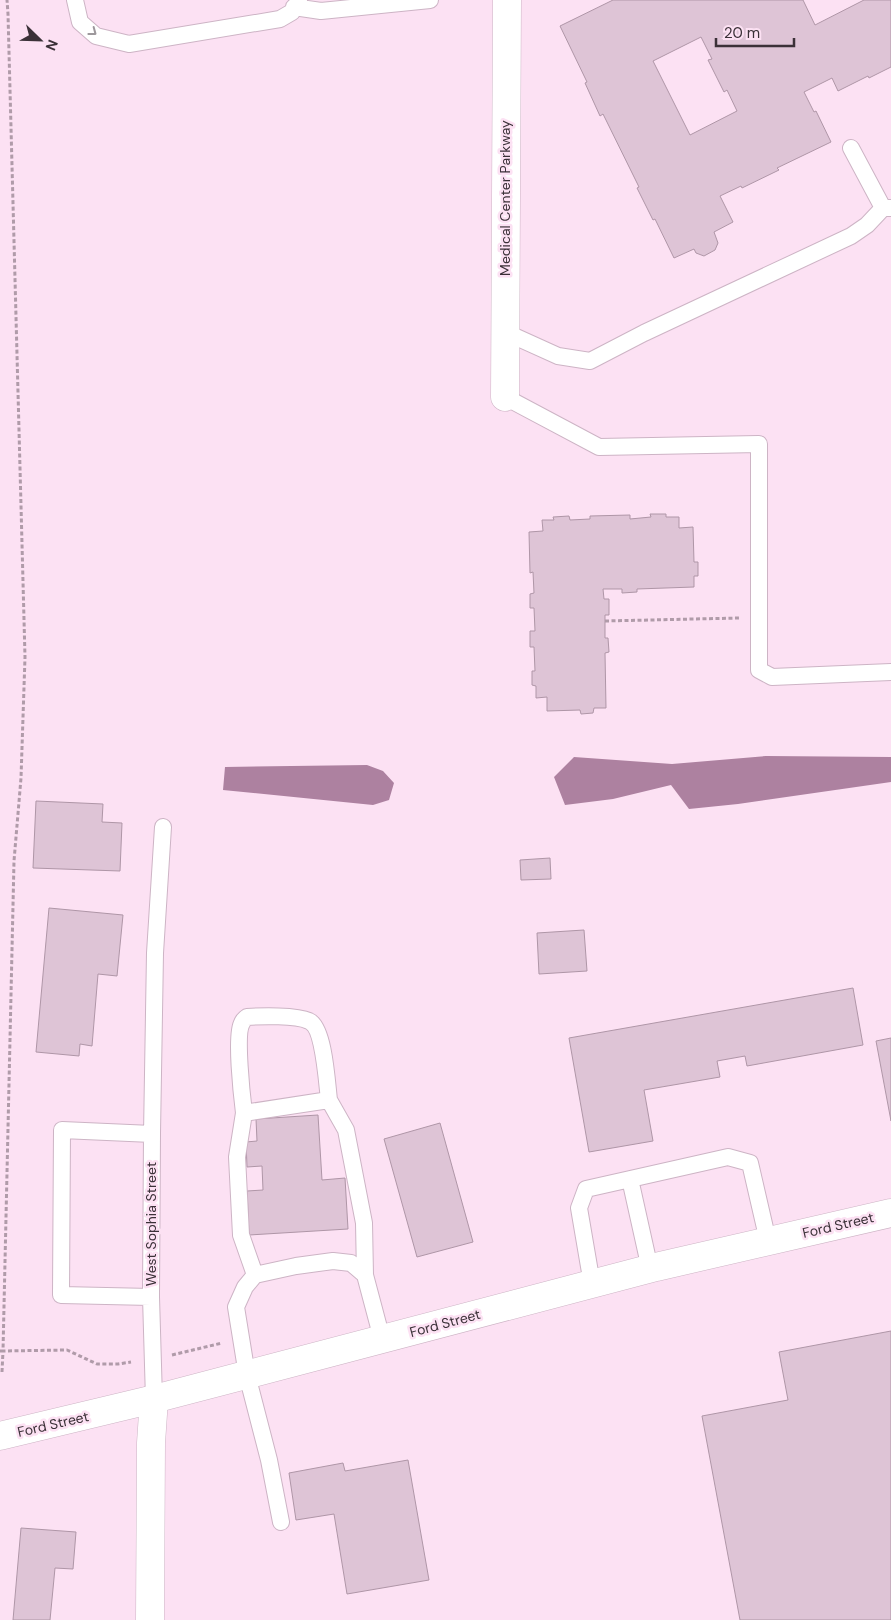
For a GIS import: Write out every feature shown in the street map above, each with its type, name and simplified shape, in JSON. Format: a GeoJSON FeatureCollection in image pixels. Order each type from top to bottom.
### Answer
{"type":"FeatureCollection","features":[{"type":"Feature","properties":{"kind":"main road","name":"Medical Center Parkway"},"geometry":{"type":"LineString","coordinates":[[505,397],[507,0]]}},
{"type":"Feature","properties":{"kind":"main road","name":"Ford Street"},"geometry":{"type":"LineString","coordinates":[[0,1436],[154,1399],[650,1269],[891,1212]]}},
{"type":"Feature","properties":{"kind":"main road","name":"West Sophia Street"},"geometry":{"type":"LineString","coordinates":[[150,1620],[151,1443],[154,1399]]}},
{"type":"Feature","properties":{"kind":"lane"},"geometry":{"type":"LineString","coordinates":[[75,0],[80,22],[96,36],[129,44],[280,19],[292,12],[296,4],[320,11],[430,0]]}},
{"type":"Feature","properties":{"kind":"lane"},"geometry":{"type":"LineString","coordinates":[[505,332],[558,356],[590,361],[644,333],[851,236],[887,208],[851,148]]}},
{"type":"Feature","properties":{"kind":"lane"},"geometry":{"type":"LineString","coordinates":[[505,397],[599,447],[758,444],[759,670],[772,677],[891,672]]}},
{"type":"Feature","properties":{"kind":"lane","name":"West Sophia Street"},"geometry":{"type":"LineString","coordinates":[[154,1399],[151,1297],[152,1134],[155,953],[163,827]]}},
{"type":"Feature","properties":{"kind":"lane"},"geometry":{"type":"LineString","coordinates":[[255,1275],[241,1235],[237,1157],[244,1113],[240,1084],[239,1033],[242,1023],[247,1017],[287,1017],[310,1021],[317,1028],[326,1070],[328,1100],[346,1130],[364,1223],[365,1275],[382,1339]]}},
{"type":"Feature","properties":{"kind":"lane"},"geometry":{"type":"LineString","coordinates":[[244,1113],[328,1100]]}},
{"type":"Feature","properties":{"kind":"lane"},"geometry":{"type":"LineString","coordinates":[[151,1297],[61,1295],[62,1130],[152,1134]]}},
{"type":"Feature","properties":{"kind":"lane"},"geometry":{"type":"LineString","coordinates":[[592,1284],[579,1208],[586,1189],[728,1157],[750,1163],[768,1241]]}},
{"type":"Feature","properties":{"kind":"lane"},"geometry":{"type":"LineString","coordinates":[[630,1179],[650,1269]]}},
{"type":"Feature","properties":{"kind":"lane"},"geometry":{"type":"LineString","coordinates":[[281,1522],[269,1460],[247,1375],[236,1307],[245,1287],[255,1275],[296,1266],[333,1261],[351,1263],[365,1275]]}},
{"type":"Feature","properties":{"kind":"path"},"geometry":{"type":"LineString","coordinates":[[2,1372],[14,861],[21,778],[25,657],[7,0]]}},
{"type":"Feature","properties":{"kind":"path"},"geometry":{"type":"LineString","coordinates":[[605,621],[759,617]]}},
{"type":"Feature","properties":{"kind":"shaded area"},"geometry":{"type":"Polygon","coordinates":[[[766,756],[891,757],[891,782],[738,804],[689,809],[671,785],[613,799],[565,805],[554,777],[574,757],[672,764],[766,756]]]}},
{"type":"Feature","properties":{"kind":"shaded area"},"geometry":{"type":"Polygon","coordinates":[[[367,765],[383,771],[394,783],[389,800],[373,805],[223,790],[225,767],[367,765]]]}},
{"type":"Feature","properties":{"kind":"building"},"geometry":{"type":"Polygon","coordinates":[[[613,0],[803,0],[815,25],[864,0],[891,0],[891,67],[838,91],[832,78],[804,92],[814,112],[816,111],[831,142],[777,168],[779,170],[742,188],[741,186],[720,196],[733,222],[714,232],[718,243],[715,250],[704,256],[696,253],[694,249],[674,258],[637,188],[639,187],[603,114],[600,116],[585,83],[587,82],[560,26],[613,0]],[[701,37],[653,61],[690,135],[737,111],[727,90],[724,92],[708,60],[712,59],[701,37]]]}},
{"type":"Feature","properties":{"kind":"building"},"geometry":{"type":"Polygon","coordinates":[[[650,514],[666,514],[666,517],[679,517],[679,528],[693,527],[694,562],[698,562],[698,576],[694,576],[694,587],[637,589],[637,592],[622,593],[622,589],[603,589],[604,599],[609,599],[609,615],[605,615],[605,638],[608,638],[609,652],[605,653],[606,708],[594,708],[593,713],[581,714],[580,710],[547,711],[547,697],[536,698],[536,686],[532,685],[532,671],[535,671],[534,647],[530,647],[530,631],[535,631],[534,608],[530,608],[530,594],[534,593],[533,572],[530,573],[529,532],[543,531],[542,520],[554,520],[553,517],[569,516],[570,520],[590,519],[590,516],[630,515],[630,519],[651,517],[650,514]]]}},
{"type":"Feature","properties":{"kind":"building"},"geometry":{"type":"Polygon","coordinates":[[[36,801],[103,804],[102,822],[122,823],[120,871],[33,868],[36,801]]]}},
{"type":"Feature","properties":{"kind":"building"},"geometry":{"type":"Polygon","coordinates":[[[550,858],[551,879],[521,880],[520,860],[550,858]]]}},
{"type":"Feature","properties":{"kind":"building"},"geometry":{"type":"Polygon","coordinates":[[[49,908],[123,915],[117,976],[98,974],[92,1046],[80,1044],[79,1056],[36,1052],[49,908]]]}},
{"type":"Feature","properties":{"kind":"building"},"geometry":{"type":"Polygon","coordinates":[[[584,930],[587,971],[539,974],[537,933],[584,930]]]}},
{"type":"Feature","properties":{"kind":"building"},"geometry":{"type":"Polygon","coordinates":[[[853,988],[863,1045],[747,1066],[745,1056],[717,1061],[720,1077],[644,1090],[653,1141],[589,1152],[569,1038],[853,988]]]}},
{"type":"Feature","properties":{"kind":"building"},"geometry":{"type":"Polygon","coordinates":[[[891,1038],[891,1121],[876,1041],[891,1038]]]}},
{"type":"Feature","properties":{"kind":"building"},"geometry":{"type":"Polygon","coordinates":[[[318,1115],[322,1180],[345,1178],[348,1229],[249,1235],[247,1191],[263,1190],[262,1166],[247,1167],[246,1142],[257,1141],[256,1119],[318,1115]]]}},
{"type":"Feature","properties":{"kind":"building"},"geometry":{"type":"Polygon","coordinates":[[[440,1123],[473,1242],[417,1257],[384,1139],[440,1123]]]}},
{"type":"Feature","properties":{"kind":"building"},"geometry":{"type":"Polygon","coordinates":[[[891,1331],[891,1620],[740,1620],[702,1416],[788,1400],[779,1352],[891,1331]]]}},
{"type":"Feature","properties":{"kind":"building"},"geometry":{"type":"Polygon","coordinates":[[[408,1460],[429,1580],[347,1594],[334,1514],[296,1520],[289,1473],[343,1463],[345,1471],[408,1460]]]}},
{"type":"Feature","properties":{"kind":"building"},"geometry":{"type":"Polygon","coordinates":[[[21,1528],[76,1532],[73,1569],[55,1568],[50,1620],[13,1620],[21,1528]]]}}]}
